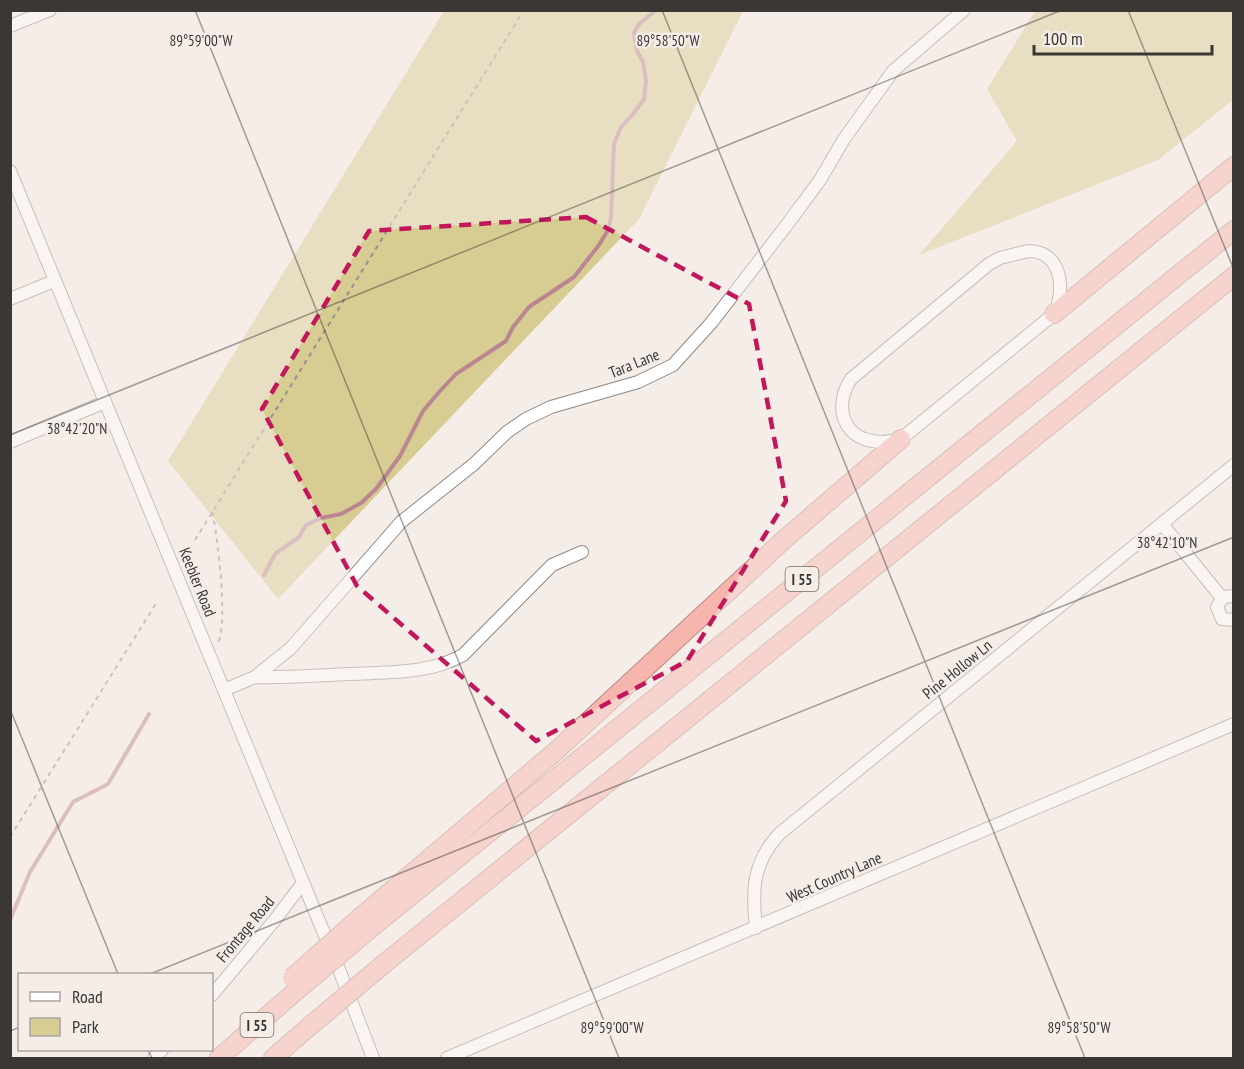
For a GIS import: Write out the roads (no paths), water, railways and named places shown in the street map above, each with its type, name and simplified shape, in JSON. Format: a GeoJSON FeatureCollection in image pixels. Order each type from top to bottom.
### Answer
{"type":"FeatureCollection","features":[{"type":"Feature","properties":{"kind":"highway"},"geometry":{"type":"LineString","coordinates":[[1054,314],[1233,166]]}},
{"type":"Feature","properties":{"kind":"highway","name":"I 55"},"geometry":{"type":"LineString","coordinates":[[219,1059],[268,1015],[294,985],[368,921],[1233,230]]}},
{"type":"Feature","properties":{"kind":"highway","name":"I 55"},"geometry":{"type":"LineString","coordinates":[[273,1059],[385,963],[1233,276]]}},
{"type":"Feature","properties":{"kind":"highway"},"geometry":{"type":"LineString","coordinates":[[368,921],[786,538],[902,439]]}},
{"type":"Feature","properties":{"kind":"street"},"geometry":{"type":"LineString","coordinates":[[10,26],[50,10]]}},
{"type":"Feature","properties":{"kind":"street","name":"Tara Lane"},"geometry":{"type":"LineString","coordinates":[[224,690],[255,677],[291,648],[306,634],[401,522],[439,495],[507,432],[526,419],[551,407],[638,382],[673,365],[712,322],[789,222],[820,180],[868,104],[893,71],[964,10]]}},
{"type":"Feature","properties":{"kind":"street","name":"Keebler Road"},"geometry":{"type":"LineString","coordinates":[[10,171],[208,650],[373,1059]]}},
{"type":"Feature","properties":{"kind":"street"},"geometry":{"type":"LineString","coordinates":[[1028,250],[1038,251],[1048,258],[1059,276],[1061,287],[1059,305],[1054,314],[902,439],[873,441],[861,438],[850,430],[844,419],[841,408],[845,388],[851,379],[989,264],[1000,258],[1028,250]]}},
{"type":"Feature","properties":{"kind":"street"},"geometry":{"type":"LineString","coordinates":[[10,299],[54,281]]}},
{"type":"Feature","properties":{"kind":"street"},"geometry":{"type":"LineString","coordinates":[[10,442],[105,402]]}},
{"type":"Feature","properties":{"kind":"street","name":"Pine Hollow Ln"},"geometry":{"type":"LineString","coordinates":[[756,928],[754,878],[766,850],[779,834],[1233,465]]}},
{"type":"Feature","properties":{"kind":"street"},"geometry":{"type":"LineString","coordinates":[[1162,524],[1228,597],[1217,607],[1219,615],[1225,621],[1233,620]]}},
{"type":"Feature","properties":{"kind":"street","name":"Tara Lane"},"geometry":{"type":"LineString","coordinates":[[255,677],[413,671],[449,663],[463,655],[552,565],[582,552]]}},
{"type":"Feature","properties":{"kind":"street","name":"West Country Lane"},"geometry":{"type":"LineString","coordinates":[[447,1059],[1233,724]]}},
{"type":"Feature","properties":{"kind":"street","name":"Frontage Road"},"geometry":{"type":"LineString","coordinates":[[213,994],[302,884]]}},
{"type":"Feature","properties":{"kind":"waterway"},"geometry":{"type":"LineString","coordinates":[[264,575],[275,554],[299,537],[306,525],[321,518],[341,514],[361,503],[376,489],[400,456],[423,411],[440,391],[456,374],[506,341],[513,327],[529,307],[574,277],[599,245],[608,230],[611,217],[614,144],[621,127],[644,99],[646,80],[634,33],[639,24],[656,10]]}},
{"type":"Feature","properties":{"kind":"waterway"},"geometry":{"type":"LineString","coordinates":[[10,920],[30,872],[73,802],[108,784],[149,714]]}}]}
